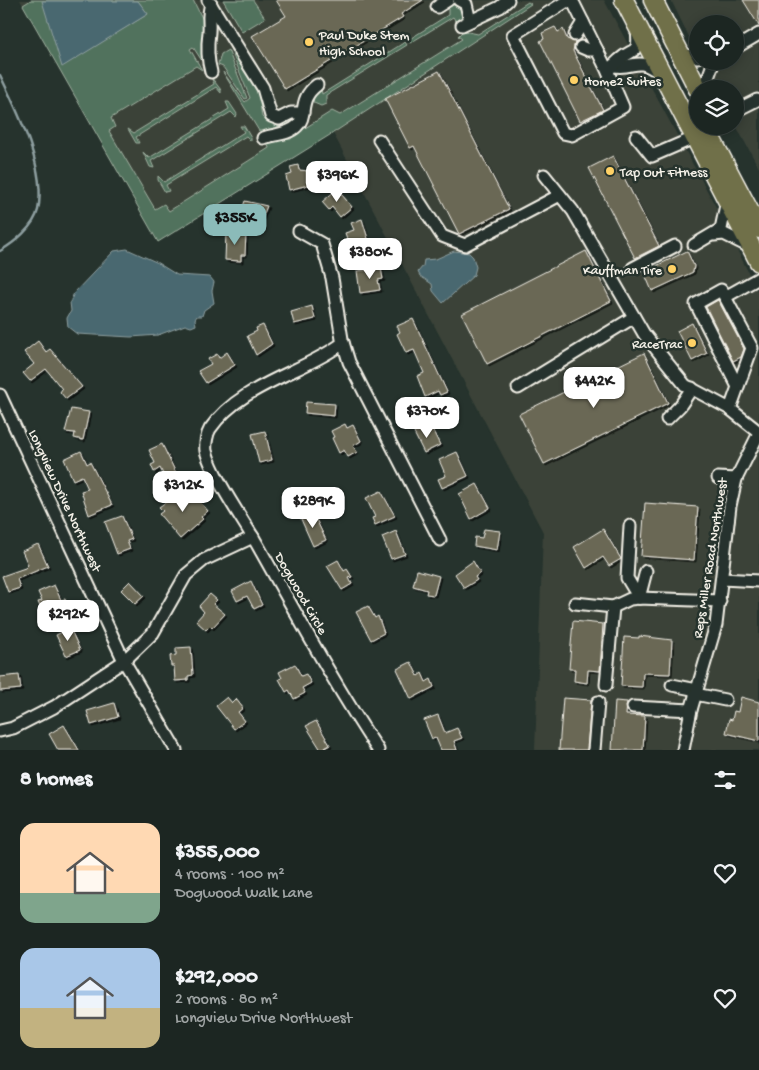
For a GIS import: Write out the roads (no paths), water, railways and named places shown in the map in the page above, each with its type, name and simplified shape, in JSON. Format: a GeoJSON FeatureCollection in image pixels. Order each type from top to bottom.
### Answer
{"type":"FeatureCollection","features":[{"type":"Feature","properties":{"kind":"highway"},"geometry":{"type":"LineString","coordinates":[[624,0],[755,255]]}},
{"type":"Feature","properties":{"kind":"highway"},"geometry":{"type":"LineString","coordinates":[[653,0],[693,80]]}},
{"type":"Feature","properties":{"kind":"highway"},"geometry":{"type":"LineString","coordinates":[[652,55],[664,59],[689,101]]}},
{"type":"Feature","properties":{"kind":"highway"},"geometry":{"type":"LineString","coordinates":[[722,135],[759,208]]}},
{"type":"Feature","properties":{"kind":"highway"},"geometry":{"type":"LineString","coordinates":[[696,137],[706,136],[712,140],[759,229]]}},
{"type":"Feature","properties":{"kind":"street"},"geometry":{"type":"LineString","coordinates":[[437,7],[448,0]]}},
{"type":"Feature","properties":{"kind":"street"},"geometry":{"type":"LineString","coordinates":[[459,0],[466,4],[469,10],[466,23],[500,7],[508,0]]}},
{"type":"Feature","properties":{"kind":"street"},"geometry":{"type":"LineString","coordinates":[[567,1],[574,4],[583,22],[597,50],[610,68],[623,107],[572,134],[563,133],[513,35],[567,1]]}},
{"type":"Feature","properties":{"kind":"street"},"geometry":{"type":"LineString","coordinates":[[209,2],[207,17],[209,30],[206,46],[211,72]]}},
{"type":"Feature","properties":{"kind":"street"},"geometry":{"type":"LineString","coordinates":[[209,2],[263,88],[271,116],[279,119],[291,113],[303,113]]}},
{"type":"Feature","properties":{"kind":"street"},"geometry":{"type":"LineString","coordinates":[[575,35],[583,22]]}},
{"type":"Feature","properties":{"kind":"street"},"geometry":{"type":"LineString","coordinates":[[610,68],[620,58],[632,54],[638,43],[636,23]]}},
{"type":"Feature","properties":{"kind":"street"},"geometry":{"type":"LineString","coordinates":[[744,43],[759,34]]}},
{"type":"Feature","properties":{"kind":"street"},"geometry":{"type":"LineString","coordinates":[[581,47],[588,50],[597,50]]}},
{"type":"Feature","properties":{"kind":"street"},"geometry":{"type":"LineString","coordinates":[[680,54],[689,56]]}},
{"type":"Feature","properties":{"kind":"street"},"geometry":{"type":"LineString","coordinates":[[610,68],[623,67],[636,62],[647,64],[663,75]]}},
{"type":"Feature","properties":{"kind":"street"},"geometry":{"type":"LineString","coordinates":[[264,138],[285,133],[298,126],[303,113],[303,100],[317,85]]}},
{"type":"Feature","properties":{"kind":"street"},"geometry":{"type":"LineString","coordinates":[[744,106],[758,98]]}},
{"type":"Feature","properties":{"kind":"street"},"geometry":{"type":"LineString","coordinates":[[636,136],[652,156],[696,137]]}},
{"type":"Feature","properties":{"kind":"street"},"geometry":{"type":"LineString","coordinates":[[379,140],[442,236],[465,245],[560,195]]}},
{"type":"Feature","properties":{"kind":"street"},"geometry":{"type":"LineString","coordinates":[[544,176],[573,211],[644,334],[685,385],[730,409],[759,433]]}},
{"type":"Feature","properties":{"kind":"street"},"geometry":{"type":"LineString","coordinates":[[694,245],[721,230],[728,200]]}},
{"type":"Feature","properties":{"kind":"street"},"geometry":{"type":"LineString","coordinates":[[299,231],[322,244],[332,278],[343,343],[350,362],[440,540]]}},
{"type":"Feature","properties":{"kind":"street"},"geometry":{"type":"LineString","coordinates":[[714,235],[724,234],[755,255]]}},
{"type":"Feature","properties":{"kind":"street"},"geometry":{"type":"LineString","coordinates":[[633,268],[675,246]]}},
{"type":"Feature","properties":{"kind":"street"},"geometry":{"type":"LineString","coordinates":[[725,296],[759,278]]}},
{"type":"Feature","properties":{"kind":"street"},"geometry":{"type":"LineString","coordinates":[[730,409],[737,385],[752,348],[721,290],[696,304],[737,385]]}},
{"type":"Feature","properties":{"kind":"street"},"geometry":{"type":"LineString","coordinates":[[518,388],[634,317]]}},
{"type":"Feature","properties":{"kind":"street","name":"Dogwood Circle"},"geometry":{"type":"LineString","coordinates":[[343,343],[270,381],[230,409],[210,430],[206,441],[206,450],[216,474],[356,718],[378,750]]}},
{"type":"Feature","properties":{"kind":"street"},"geometry":{"type":"LineString","coordinates":[[668,419],[680,406],[692,388]]}},
{"type":"Feature","properties":{"kind":"street","name":"Longview Drive Northwest"},"geometry":{"type":"LineString","coordinates":[[0,395],[124,661],[176,750]]}},
{"type":"Feature","properties":{"kind":"street","name":"Reps Miller Road Northwest"},"geometry":{"type":"LineString","coordinates":[[683,750],[691,710],[716,625],[730,506],[736,480],[759,433]]}},
{"type":"Feature","properties":{"kind":"street"},"geometry":{"type":"LineString","coordinates":[[718,478],[736,480]]}},
{"type":"Feature","properties":{"kind":"street"},"geometry":{"type":"LineString","coordinates":[[630,526],[622,578],[634,598]]}},
{"type":"Feature","properties":{"kind":"street"},"geometry":{"type":"LineString","coordinates":[[0,731],[13,728],[54,707],[124,661],[153,633],[186,575],[204,560],[253,537]]}},
{"type":"Feature","properties":{"kind":"street"},"geometry":{"type":"LineString","coordinates":[[634,598],[646,571]]}},
{"type":"Feature","properties":{"kind":"street"},"geometry":{"type":"LineString","coordinates":[[722,579],[759,581]]}},
{"type":"Feature","properties":{"kind":"street"},"geometry":{"type":"LineString","coordinates":[[575,604],[613,607],[634,598],[720,601]]}},
{"type":"Feature","properties":{"kind":"street"},"geometry":{"type":"LineString","coordinates":[[685,612],[687,600]]}},
{"type":"Feature","properties":{"kind":"street"},"geometry":{"type":"LineString","coordinates":[[606,685],[613,607]]}},
{"type":"Feature","properties":{"kind":"street"},"geometry":{"type":"LineString","coordinates":[[672,686],[725,700]]}},
{"type":"Feature","properties":{"kind":"street"},"geometry":{"type":"LineString","coordinates":[[594,750],[598,702]]}},
{"type":"Feature","properties":{"kind":"street"},"geometry":{"type":"LineString","coordinates":[[633,707],[653,714],[691,710]]}},
{"type":"Feature","properties":{"kind":"water"},"geometry":{"type":"Polygon","coordinates":[[[42,1],[138,1],[148,14],[62,67],[42,1]]]}},
{"type":"Feature","properties":{"kind":"water"},"geometry":{"type":"Polygon","coordinates":[[[127,249],[156,262],[177,275],[210,277],[214,282],[212,291],[214,303],[204,310],[202,316],[197,316],[195,319],[196,325],[191,327],[185,325],[158,335],[131,337],[77,334],[68,327],[67,318],[71,311],[70,302],[74,293],[114,251],[127,249]]]}},
{"type":"Feature","properties":{"kind":"water"},"geometry":{"type":"Polygon","coordinates":[[[454,251],[469,253],[473,257],[476,267],[474,275],[443,303],[433,291],[432,284],[420,276],[418,272],[423,266],[424,260],[436,259],[454,251]]]}},
{"type":"Feature","properties":{"kind":"waterway"},"geometry":{"type":"LineString","coordinates":[[0,75],[29,141],[40,194],[36,216],[28,228],[11,244],[0,251]]}},
{"type":"Feature","properties":{"kind":"place","name":"Paul Duke Stem High School"},"geometry":{"type":"Point","coordinates":[309,42]}},
{"type":"Feature","properties":{"kind":"place","name":"Home2 Suites"},"geometry":{"type":"Point","coordinates":[574,80]}},
{"type":"Feature","properties":{"kind":"place","name":"Tap Out Fitness"},"geometry":{"type":"Point","coordinates":[610,171]}},
{"type":"Feature","properties":{"kind":"place","name":"Kauffman Tire"},"geometry":{"type":"Point","coordinates":[672,269]}},
{"type":"Feature","properties":{"kind":"place","name":"RaceTrac"},"geometry":{"type":"Point","coordinates":[692,343]}}]}
